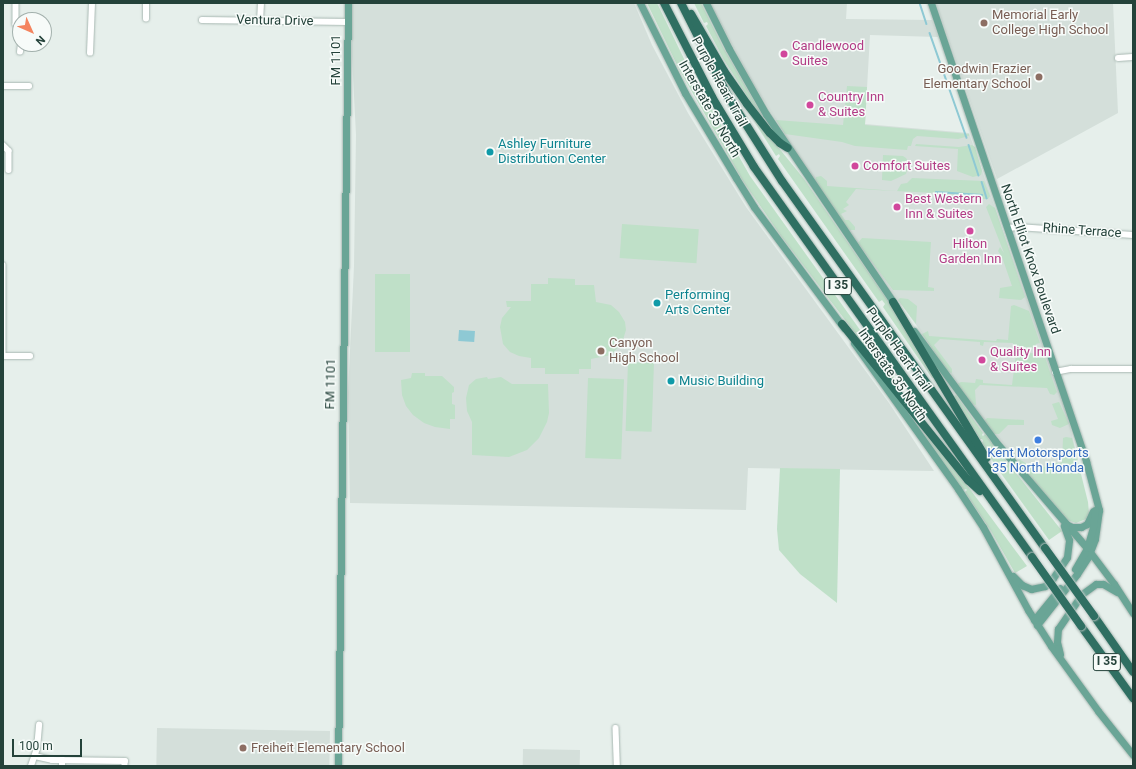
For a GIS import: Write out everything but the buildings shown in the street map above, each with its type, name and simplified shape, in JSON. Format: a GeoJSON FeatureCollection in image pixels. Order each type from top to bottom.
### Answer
{"type":"FeatureCollection","features":[{"type":"Feature","properties":{"kind":"highway","name":"Purple Heart Trail"},"geometry":{"type":"LineString","coordinates":[[664,3],[712,97],[754,167],[1133,698]]}},
{"type":"Feature","properties":{"kind":"highway"},"geometry":{"type":"LineString","coordinates":[[682,3],[702,31],[724,71],[747,104],[770,133],[780,143],[788,148]]}},
{"type":"Feature","properties":{"kind":"highway","name":"Purple Heart Trail"},"geometry":{"type":"LineString","coordinates":[[682,3],[728,96],[774,169],[1133,672]]}},
{"type":"Feature","properties":{"kind":"highway"},"geometry":{"type":"LineString","coordinates":[[893,302],[974,438],[997,480]]}},
{"type":"Feature","properties":{"kind":"highway"},"geometry":{"type":"LineString","coordinates":[[842,324],[968,480],[992,502]]}},
{"type":"Feature","properties":{"kind":"main road","name":"FM 1101"},"geometry":{"type":"LineString","coordinates":[[338,766],[348,3]]}},
{"type":"Feature","properties":{"kind":"main road","name":"Interstate 35 North"},"geometry":{"type":"LineString","coordinates":[[640,3],[685,93],[754,207],[842,324],[860,353],[946,470],[1007,568],[1036,622],[1064,664],[1133,755]]}},
{"type":"Feature","properties":{"kind":"main road"},"geometry":{"type":"LineString","coordinates":[[706,3],[752,90],[788,148],[893,302],[976,417],[1022,475],[1034,486],[1088,551],[1123,597],[1133,613]]}},
{"type":"Feature","properties":{"kind":"main road","name":"North Elliot Knox Boulevard"},"geometry":{"type":"LineString","coordinates":[[931,3],[1008,228],[1054,372],[1090,474],[1096,505],[1099,510],[1098,527],[1088,551],[1036,622]]}},
{"type":"Feature","properties":{"kind":"main road"},"geometry":{"type":"LineString","coordinates":[[1063,522],[1072,527],[1081,527],[1087,524],[1096,505]]}},
{"type":"Feature","properties":{"kind":"main road"},"geometry":{"type":"LineString","coordinates":[[1007,568],[1027,588],[1037,589],[1044,586],[1053,578],[1067,557],[1069,540],[1063,522]]}},
{"type":"Feature","properties":{"kind":"main road"},"geometry":{"type":"LineString","coordinates":[[1064,664],[1058,649],[1058,629],[1082,594],[1091,586],[1103,584],[1123,597]]}},
{"type":"Feature","properties":{"kind":"street"},"geometry":{"type":"LineString","coordinates":[[90,52],[92,3]]}},
{"type":"Feature","properties":{"kind":"street"},"geometry":{"type":"LineString","coordinates":[[146,3],[146,19]]}},
{"type":"Feature","properties":{"kind":"street"},"geometry":{"type":"LineString","coordinates":[[260,22],[261,3]]}},
{"type":"Feature","properties":{"kind":"street","name":"Ventura Drive"},"geometry":{"type":"LineString","coordinates":[[202,20],[260,22],[348,22]]}},
{"type":"Feature","properties":{"kind":"street"},"geometry":{"type":"LineString","coordinates":[[1118,58],[1133,57]]}},
{"type":"Feature","properties":{"kind":"street"},"geometry":{"type":"LineString","coordinates":[[3,86],[29,86]]}},
{"type":"Feature","properties":{"kind":"street"},"geometry":{"type":"LineString","coordinates":[[3,145],[9,151],[9,170]]}},
{"type":"Feature","properties":{"kind":"street","name":"Rhine Terrace"},"geometry":{"type":"LineString","coordinates":[[1008,228],[1018,227],[1133,235]]}},
{"type":"Feature","properties":{"kind":"street"},"geometry":{"type":"LineString","coordinates":[[3,265],[3,356],[30,356]]}},
{"type":"Feature","properties":{"kind":"street"},"geometry":{"type":"LineString","coordinates":[[1054,372],[1071,369],[1133,369]]}},
{"type":"Feature","properties":{"kind":"street"},"geometry":{"type":"LineString","coordinates":[[31,766],[35,756],[39,726]]}},
{"type":"Feature","properties":{"kind":"street"},"geometry":{"type":"LineString","coordinates":[[616,728],[616,766]]}},
{"type":"Feature","properties":{"kind":"street"},"geometry":{"type":"LineString","coordinates":[[35,756],[62,763],[125,764]]}},
{"type":"Feature","properties":{"kind":"shaded area","name":"Canyon High School"},"geometry":{"type":"Polygon","coordinates":[[[352,3],[634,3],[652,45],[688,113],[746,207],[889,403],[934,471],[748,468],[746,510],[350,503],[348,393],[354,266],[356,135],[352,56],[352,3]]]}},
{"type":"Feature","properties":{"kind":"shaded area"},"geometry":{"type":"Polygon","coordinates":[[[710,3],[847,3],[846,19],[932,20],[938,37],[870,35],[865,124],[969,133],[1068,418],[1078,460],[1034,480],[984,420],[857,242],[791,144],[753,83],[710,3]]]}},
{"type":"Feature","properties":{"kind":"shaded area","name":"Goodwin Frazier Elementary School"},"geometry":{"type":"Polygon","coordinates":[[[936,3],[1113,3],[1118,113],[997,179],[936,3]]]}},
{"type":"Feature","properties":{"kind":"shaded area","name":"Freiheit Elementary School"},"geometry":{"type":"Polygon","coordinates":[[[157,728],[330,731],[329,766],[156,766],[157,728]]]}},
{"type":"Feature","properties":{"kind":"shaded area"},"geometry":{"type":"Polygon","coordinates":[[[523,749],[580,750],[580,766],[523,766],[523,749]]]}},
{"type":"Feature","properties":{"kind":"green space"},"geometry":{"type":"Polygon","coordinates":[[[647,3],[657,3],[687,65],[750,176],[903,390],[900,392],[781,236],[743,181],[679,69],[647,3]]]}},
{"type":"Feature","properties":{"kind":"green space"},"geometry":{"type":"Polygon","coordinates":[[[694,3],[701,3],[724,49],[762,115],[760,116],[724,60],[706,26],[708,24],[707,22],[704,23],[694,3]]]}},
{"type":"Feature","properties":{"kind":"green space"},"geometry":{"type":"Polygon","coordinates":[[[847,86],[867,87],[865,125],[969,134],[969,136],[958,139],[917,136],[913,139],[911,146],[908,146],[907,150],[855,146],[842,142],[785,134],[776,120],[843,125],[847,86]]]}},
{"type":"Feature","properties":{"kind":"green space"},"geometry":{"type":"Polygon","coordinates":[[[744,105],[804,179],[888,301],[935,377],[932,378],[883,307],[885,304],[882,300],[879,302],[778,159],[780,156],[779,154],[776,156],[744,105]]]}},
{"type":"Feature","properties":{"kind":"green space"},"geometry":{"type":"Polygon","coordinates":[[[916,144],[959,147],[972,145],[975,147],[982,171],[981,175],[973,177],[957,171],[958,149],[915,146],[916,144]]]}},
{"type":"Feature","properties":{"kind":"green space"},"geometry":{"type":"Polygon","coordinates":[[[883,155],[903,156],[906,158],[909,163],[906,174],[891,181],[882,180],[883,155]]]}},
{"type":"Feature","properties":{"kind":"green space"},"geometry":{"type":"Polygon","coordinates":[[[821,176],[827,181],[827,186],[897,191],[901,184],[907,183],[912,178],[984,181],[990,196],[988,199],[983,199],[983,197],[935,193],[856,189],[846,202],[849,205],[843,209],[847,211],[841,214],[845,220],[849,220],[855,227],[855,230],[850,230],[817,184],[818,183],[815,181],[816,177],[821,176]]]}},
{"type":"Feature","properties":{"kind":"green space"},"geometry":{"type":"Polygon","coordinates":[[[989,204],[995,208],[1025,297],[1021,300],[999,298],[1000,288],[1012,286],[1002,257],[998,251],[1000,247],[1004,253],[986,207],[989,204]]]}},
{"type":"Feature","properties":{"kind":"green space"},"geometry":{"type":"Polygon","coordinates":[[[622,224],[699,229],[696,263],[620,258],[622,224]]]}},
{"type":"Feature","properties":{"kind":"green space"},"geometry":{"type":"Polygon","coordinates":[[[862,238],[931,242],[928,287],[934,288],[934,291],[893,290],[858,243],[862,238]]]}},
{"type":"Feature","properties":{"kind":"green space"},"geometry":{"type":"Polygon","coordinates":[[[375,274],[410,274],[410,352],[375,352],[375,274]]]}},
{"type":"Feature","properties":{"kind":"green space"},"geometry":{"type":"Polygon","coordinates":[[[548,278],[575,279],[575,285],[594,285],[596,302],[611,305],[619,312],[625,322],[626,330],[622,343],[611,355],[591,359],[591,369],[579,369],[579,374],[545,374],[545,368],[531,368],[531,358],[519,356],[510,352],[503,344],[500,327],[502,318],[511,307],[507,307],[506,301],[531,301],[531,284],[548,284],[548,278]]]}},
{"type":"Feature","properties":{"kind":"green space"},"geometry":{"type":"Polygon","coordinates":[[[900,298],[908,299],[917,306],[916,324],[898,300],[900,298]]]}},
{"type":"Feature","properties":{"kind":"green space"},"geometry":{"type":"Polygon","coordinates":[[[1014,305],[1029,311],[1040,343],[1036,344],[1034,348],[1013,347],[1013,343],[984,342],[983,346],[980,345],[980,342],[940,339],[934,345],[952,369],[952,373],[948,372],[922,334],[928,331],[929,336],[996,341],[997,339],[1008,340],[1011,306],[1014,305]]]}},
{"type":"Feature","properties":{"kind":"green space"},"geometry":{"type":"Polygon","coordinates":[[[1035,353],[1045,357],[1057,392],[1054,395],[1050,394],[1047,388],[980,385],[975,390],[976,405],[972,404],[957,384],[961,382],[975,383],[976,379],[983,380],[983,383],[1012,385],[1016,354],[1035,353]]]}},
{"type":"Feature","properties":{"kind":"green space"},"geometry":{"type":"Polygon","coordinates":[[[628,362],[654,363],[652,432],[626,431],[628,362]]]}},
{"type":"Feature","properties":{"kind":"green space"},"geometry":{"type":"Polygon","coordinates":[[[412,373],[425,373],[425,376],[442,376],[454,387],[454,392],[452,393],[452,404],[455,405],[455,419],[450,419],[450,429],[435,427],[424,423],[413,415],[406,406],[402,395],[401,380],[411,378],[412,373]]]}},
{"type":"Feature","properties":{"kind":"green space"},"geometry":{"type":"Polygon","coordinates":[[[487,377],[488,379],[501,377],[512,384],[548,384],[549,413],[547,422],[539,438],[527,450],[509,457],[472,455],[472,422],[467,411],[466,398],[469,385],[476,379],[487,377]]]}},
{"type":"Feature","properties":{"kind":"green space"},"geometry":{"type":"Polygon","coordinates":[[[588,378],[624,379],[621,459],[585,458],[588,378]]]}},
{"type":"Feature","properties":{"kind":"green space"},"geometry":{"type":"Polygon","coordinates":[[[956,395],[983,433],[982,435],[983,436],[985,434],[1062,531],[1049,540],[995,465],[982,443],[982,439],[980,439],[953,397],[956,395]]]}},
{"type":"Feature","properties":{"kind":"green space"},"geometry":{"type":"Polygon","coordinates":[[[1059,402],[1069,424],[1060,428],[1052,425],[1051,421],[1058,419],[1052,404],[1059,402]]]}},
{"type":"Feature","properties":{"kind":"green space"},"geometry":{"type":"Polygon","coordinates":[[[987,418],[1024,420],[1024,425],[1008,425],[999,434],[994,434],[984,421],[987,418]]]}},
{"type":"Feature","properties":{"kind":"green space"},"geometry":{"type":"Polygon","coordinates":[[[928,433],[1027,566],[1015,573],[991,531],[965,492],[967,490],[963,490],[925,436],[928,433]]]}},
{"type":"Feature","properties":{"kind":"green space"},"geometry":{"type":"Polygon","coordinates":[[[1063,438],[1072,438],[1088,502],[1089,513],[1086,519],[1076,523],[1067,520],[1018,464],[1019,459],[1027,464],[1027,466],[1049,467],[1049,463],[1062,462],[1063,438]]]}},
{"type":"Feature","properties":{"kind":"green space"},"geometry":{"type":"Polygon","coordinates":[[[780,468],[840,469],[837,603],[800,574],[779,550],[777,529],[780,468]]]}},
{"type":"Feature","properties":{"kind":"water"},"geometry":{"type":"Polygon","coordinates":[[[459,330],[475,331],[474,342],[458,341],[459,330]]]}},
{"type":"Feature","properties":{"kind":"waterway"},"geometry":{"type":"LineString","coordinates":[[920,3],[927,24]]}},
{"type":"Feature","properties":{"kind":"waterway"},"geometry":{"type":"LineString","coordinates":[[930,33],[967,138]]}},
{"type":"Feature","properties":{"kind":"waterway"},"geometry":{"type":"LineString","coordinates":[[969,145],[979,175]]}},
{"type":"Feature","properties":{"kind":"waterway"},"geometry":{"type":"LineString","coordinates":[[982,182],[987,198]]}},
{"type":"Feature","properties":{"kind":"waterway"},"geometry":{"type":"LineString","coordinates":[[936,192],[982,195]]}},
{"type":"Feature","properties":{"kind":"place","name":"Memorial Early College High School"},"geometry":{"type":"Point","coordinates":[984,23]}},
{"type":"Feature","properties":{"kind":"place","name":"Candlewood Suites"},"geometry":{"type":"Point","coordinates":[784,54]}},
{"type":"Feature","properties":{"kind":"place","name":"Goodwin Frazier Elementary School"},"geometry":{"type":"Point","coordinates":[1039,77]}},
{"type":"Feature","properties":{"kind":"place","name":"Country Inn & Suites"},"geometry":{"type":"Point","coordinates":[810,105]}},
{"type":"Feature","properties":{"kind":"place","name":"Ashley Furniture Distribution Center"},"geometry":{"type":"Point","coordinates":[490,152]}},
{"type":"Feature","properties":{"kind":"place","name":"Comfort Suites"},"geometry":{"type":"Point","coordinates":[855,166]}},
{"type":"Feature","properties":{"kind":"place","name":"Best Western Inn & Suites"},"geometry":{"type":"Point","coordinates":[897,207]}},
{"type":"Feature","properties":{"kind":"place","name":"Hilton Garden Inn"},"geometry":{"type":"Point","coordinates":[970,231]}},
{"type":"Feature","properties":{"kind":"place","name":"Performing Arts Center"},"geometry":{"type":"Point","coordinates":[657,303]}},
{"type":"Feature","properties":{"kind":"place","name":"Canyon High School"},"geometry":{"type":"Point","coordinates":[601,351]}},
{"type":"Feature","properties":{"kind":"place","name":"Quality Inn & Suites"},"geometry":{"type":"Point","coordinates":[982,360]}},
{"type":"Feature","properties":{"kind":"place","name":"Music Building"},"geometry":{"type":"Point","coordinates":[671,381]}},
{"type":"Feature","properties":{"kind":"place","name":"Kent Motorsports 35 North Honda"},"geometry":{"type":"Point","coordinates":[1038,440]}},
{"type":"Feature","properties":{"kind":"place","name":"Freiheit Elementary School"},"geometry":{"type":"Point","coordinates":[243,748]}}]}
